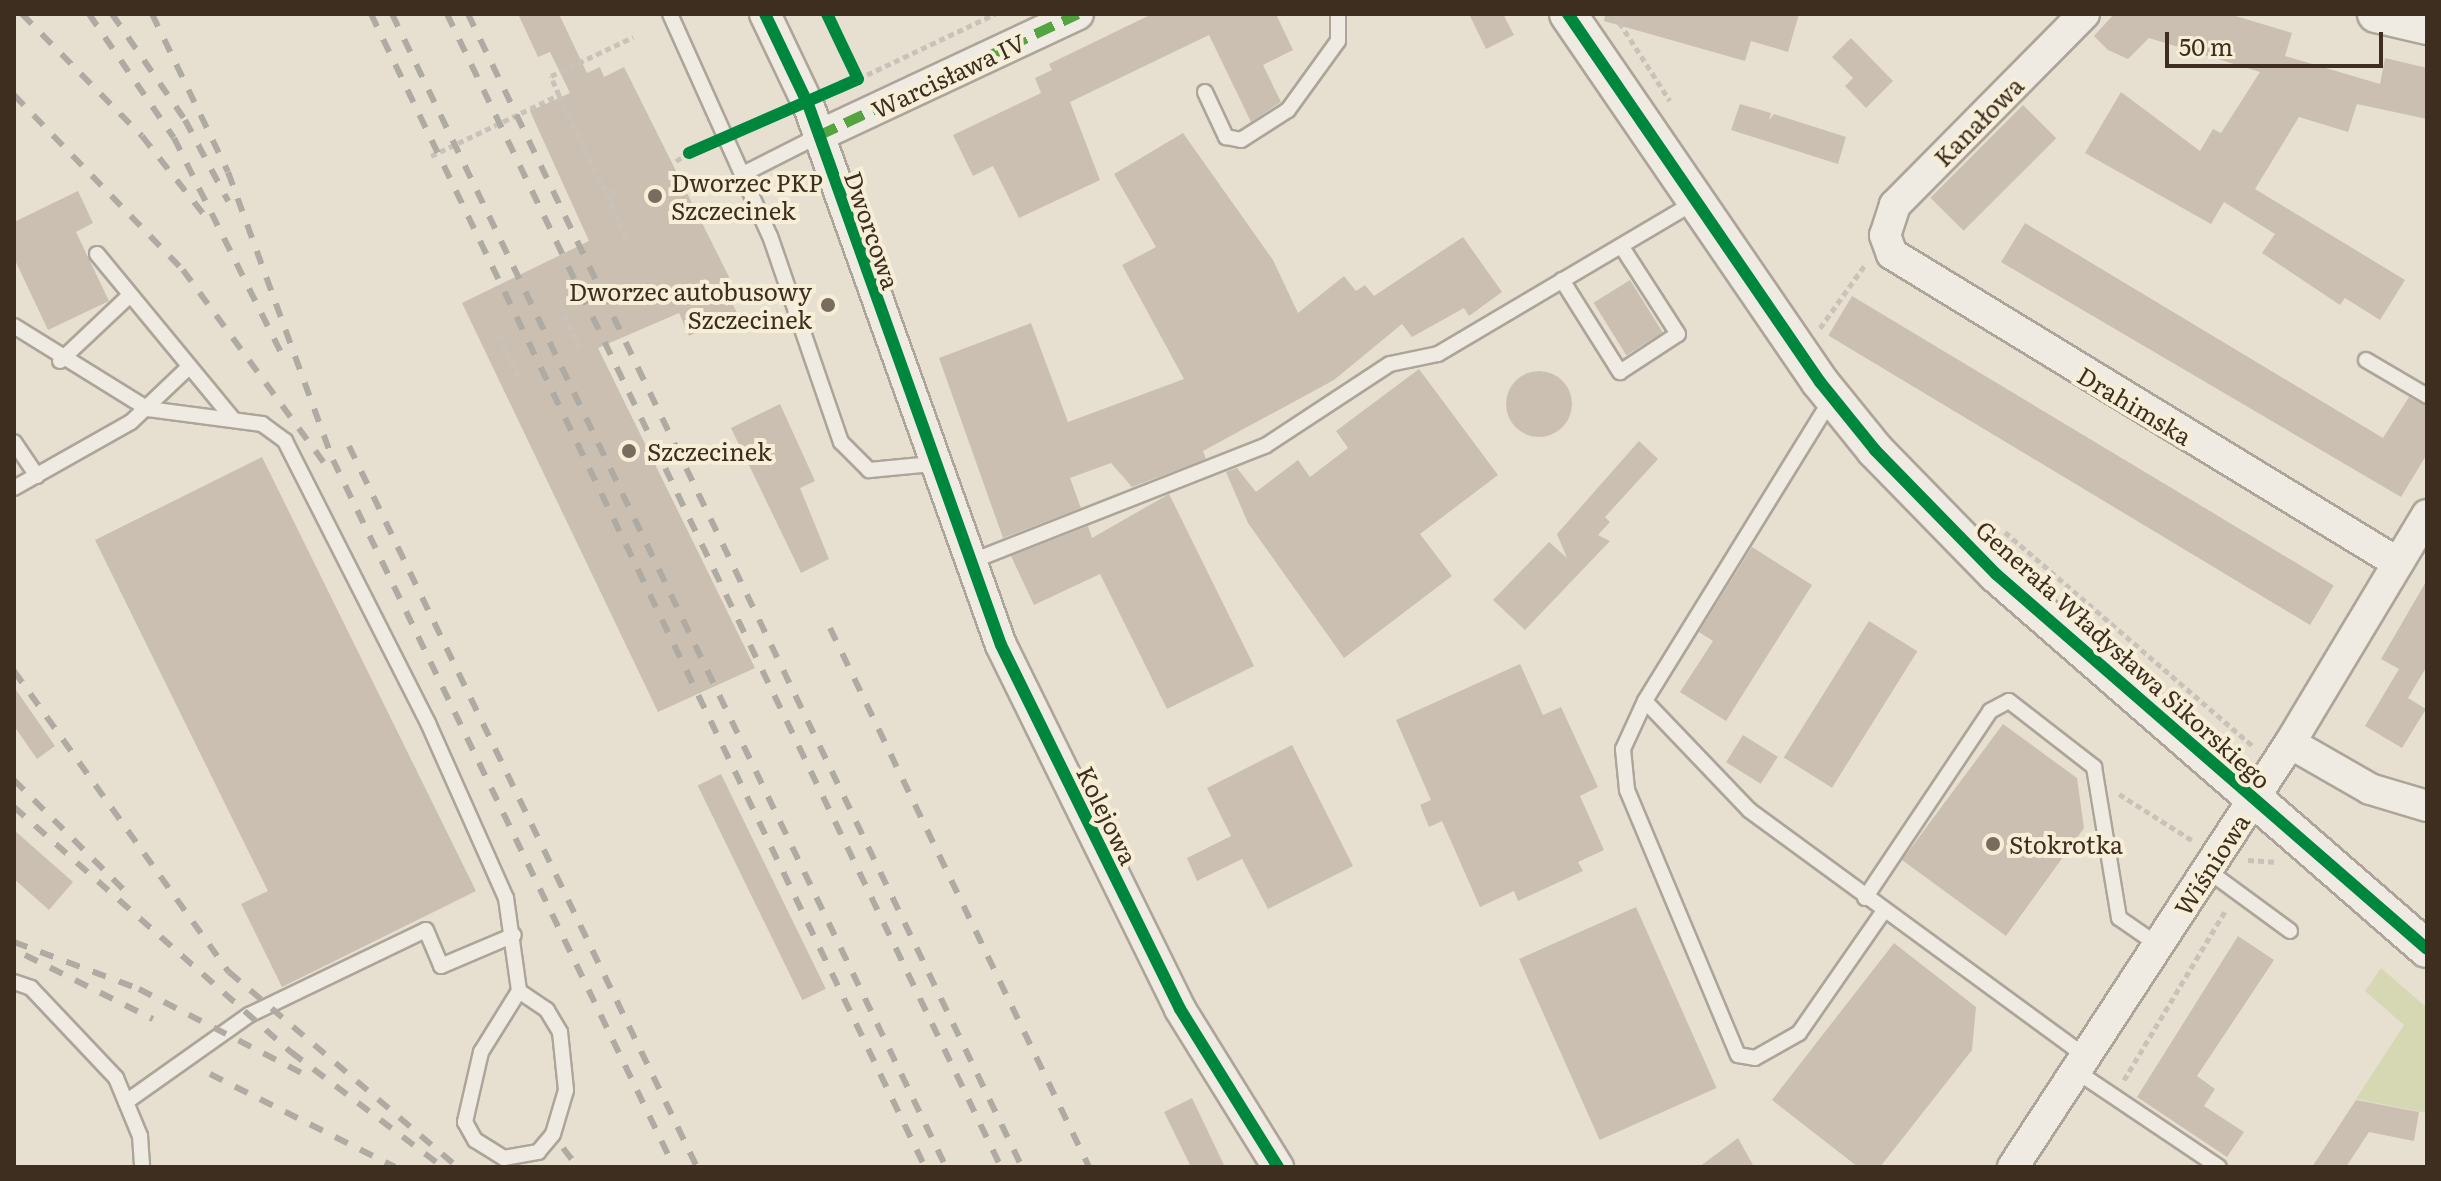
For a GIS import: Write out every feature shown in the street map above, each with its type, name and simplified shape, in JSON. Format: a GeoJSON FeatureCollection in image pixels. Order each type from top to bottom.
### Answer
{"type":"FeatureCollection","features":[{"type":"Feature","properties":{"kind":"street","name":"Dworcowa"},"geometry":{"type":"LineString","coordinates":[[765,14],[818,136],[933,464]]}},
{"type":"Feature","properties":{"kind":"street","name":"Warcisława IV"},"geometry":{"type":"LineString","coordinates":[[818,136],[1078,14]]}},
{"type":"Feature","properties":{"kind":"street","name":"Generała Władysława Sikorskiego"},"geometry":{"type":"LineString","coordinates":[[1568,14],[1832,398],[1996,574],[2427,949]]}},
{"type":"Feature","properties":{"kind":"street"},"geometry":{"type":"LineString","coordinates":[[1577,14],[1590,48]]}},
{"type":"Feature","properties":{"kind":"street","name":"Kanałowa"},"geometry":{"type":"LineString","coordinates":[[1885,235],[1895,205],[2084,14]]}},
{"type":"Feature","properties":{"kind":"street"},"geometry":{"type":"LineString","coordinates":[[2376,14],[2427,26]]}},
{"type":"Feature","properties":{"kind":"street","name":"Drahimska"},"geometry":{"type":"LineString","coordinates":[[1885,235],[1903,265],[2398,563]]}},
{"type":"Feature","properties":{"kind":"street","name":"Kolejowa"},"geometry":{"type":"LineString","coordinates":[[933,464],[967,562],[1180,1009],[1278,1167]]}},
{"type":"Feature","properties":{"kind":"street","name":"Wiśniowa"},"geometry":{"type":"LineString","coordinates":[[2013,1167],[2212,867],[2427,515]]}},
{"type":"Feature","properties":{"kind":"street"},"geometry":{"type":"LineString","coordinates":[[2290,743],[2370,789],[2427,806]]}},
{"type":"Feature","properties":{"kind":"lane"},"geometry":{"type":"LineString","coordinates":[[670,14],[745,173],[841,442],[869,470],[933,464]]}},
{"type":"Feature","properties":{"kind":"lane"},"geometry":{"type":"LineString","coordinates":[[1205,92],[1226,137],[1241,140],[1288,110],[1338,41],[1338,14]]}},
{"type":"Feature","properties":{"kind":"lane"},"geometry":{"type":"LineString","coordinates":[[745,173],[818,136]]}},
{"type":"Feature","properties":{"kind":"lane"},"geometry":{"type":"LineString","coordinates":[[967,562],[1265,446],[1390,364],[1438,354],[1696,201]]}},
{"type":"Feature","properties":{"kind":"lane"},"geometry":{"type":"LineString","coordinates":[[1562,280],[1620,372],[1678,334],[1622,247]]}},
{"type":"Feature","properties":{"kind":"lane"},"geometry":{"type":"LineString","coordinates":[[97,254],[234,420]]}},
{"type":"Feature","properties":{"kind":"lane"},"geometry":{"type":"LineString","coordinates":[[60,361],[129,296]]}},
{"type":"Feature","properties":{"kind":"lane"},"geometry":{"type":"LineString","coordinates":[[14,326],[60,361],[148,409],[262,424],[285,441],[480,832],[514,935],[519,991],[481,1052],[466,1100],[465,1122],[475,1140],[504,1158],[538,1152],[553,1134],[566,1090],[560,1032],[547,1010],[519,991]]}},
{"type":"Feature","properties":{"kind":"lane"},"geometry":{"type":"LineString","coordinates":[[2366,360],[2427,396]]}},
{"type":"Feature","properties":{"kind":"lane"},"geometry":{"type":"LineString","coordinates":[[14,488],[148,409],[189,367]]}},
{"type":"Feature","properties":{"kind":"lane"},"geometry":{"type":"LineString","coordinates":[[1832,398],[1645,701],[1623,749],[1627,790],[1738,1055],[1755,1058],[1799,1033],[1883,912]]}},
{"type":"Feature","properties":{"kind":"lane"},"geometry":{"type":"LineString","coordinates":[[14,442],[37,476]]}},
{"type":"Feature","properties":{"kind":"lane"},"geometry":{"type":"LineString","coordinates":[[1645,701],[1749,810],[2081,1064],[2113,1097],[2219,1167]]}},
{"type":"Feature","properties":{"kind":"lane"},"geometry":{"type":"LineString","coordinates":[[1865,898],[2002,701],[2016,704],[2094,767],[2101,783],[2119,918],[2158,945]]}},
{"type":"Feature","properties":{"kind":"lane"},"geometry":{"type":"LineString","coordinates":[[2212,867],[2290,931]]}},
{"type":"Feature","properties":{"kind":"lane"},"geometry":{"type":"LineString","coordinates":[[126,1102],[249,1015],[426,930],[441,966],[514,935]]}},
{"type":"Feature","properties":{"kind":"lane"},"geometry":{"type":"LineString","coordinates":[[14,982],[31,988],[116,1078],[140,1136],[142,1167]]}},
{"type":"Feature","properties":{"kind":"path"},"geometry":{"type":"LineString","coordinates":[[852,66],[858,79],[995,14]]}},
{"type":"Feature","properties":{"kind":"path"},"geometry":{"type":"LineString","coordinates":[[1614,14],[1677,112]]}},
{"type":"Feature","properties":{"kind":"path"},"geometry":{"type":"LineString","coordinates":[[628,242],[551,76],[633,37]]}},
{"type":"Feature","properties":{"kind":"path"},"geometry":{"type":"LineString","coordinates":[[431,156],[559,95]]}},
{"type":"Feature","properties":{"kind":"path"},"geometry":{"type":"LineString","coordinates":[[676,161],[689,153]]}},
{"type":"Feature","properties":{"kind":"path"},"geometry":{"type":"LineString","coordinates":[[607,195],[616,190]]}},
{"type":"Feature","properties":{"kind":"path"},"geometry":{"type":"LineString","coordinates":[[1817,332],[1885,235]]}},
{"type":"Feature","properties":{"kind":"path"},"geometry":{"type":"LineString","coordinates":[[560,306],[580,347]]}},
{"type":"Feature","properties":{"kind":"path"},"geometry":{"type":"LineString","coordinates":[[1808,319],[1823,343]]}},
{"type":"Feature","properties":{"kind":"path"},"geometry":{"type":"LineString","coordinates":[[498,334],[519,377]]}},
{"type":"Feature","properties":{"kind":"path"},"geometry":{"type":"LineString","coordinates":[[1999,527],[2253,746]]}},
{"type":"Feature","properties":{"kind":"path"},"geometry":{"type":"LineString","coordinates":[[2101,783],[2212,867],[2227,919],[2113,1097]]}},
{"type":"Feature","properties":{"kind":"path"},"geometry":{"type":"LineString","coordinates":[[2212,867],[2274,862]]}},
{"type":"Feature","properties":{"kind":"green space"},"geometry":{"type":"Polygon","coordinates":[[[2381,968],[2427,1008],[2427,1113],[2356,1099],[2404,1025],[2365,991],[2381,968]]]}},
{"type":"Feature","properties":{"kind":"building"},"geometry":{"type":"Polygon","coordinates":[[[518,14],[559,14],[587,73],[600,67],[604,77],[624,67],[734,287],[726,291],[737,313],[689,336],[679,313],[598,348],[755,668],[658,712],[462,303],[589,241],[530,111],[570,93],[550,52],[538,57],[518,14]]]}},
{"type":"Feature","properties":{"kind":"building"},"geometry":{"type":"Polygon","coordinates":[[[1152,14],[1276,14],[1293,50],[1263,65],[1281,102],[1251,122],[1209,35],[1070,102],[1100,180],[1019,218],[993,166],[973,176],[953,135],[1041,93],[1035,78],[1052,70],[1049,64],[1152,14]]]}},
{"type":"Feature","properties":{"kind":"building"},"geometry":{"type":"Polygon","coordinates":[[[1469,14],[1503,14],[1514,35],[1486,49],[1469,14]]]}},
{"type":"Feature","properties":{"kind":"building"},"geometry":{"type":"Polygon","coordinates":[[[1605,14],[1799,14],[1788,52],[1751,41],[1745,61],[1604,21],[1605,14]]]}},
{"type":"Feature","properties":{"kind":"building"},"geometry":{"type":"Polygon","coordinates":[[[2114,14],[2229,14],[2292,33],[2285,56],[2380,84],[2385,58],[2427,68],[2427,119],[2357,104],[2348,132],[2299,117],[2255,189],[2405,280],[2380,320],[2345,298],[2340,305],[2262,253],[2275,234],[2224,202],[2211,224],[2085,153],[2121,92],[2200,151],[2213,129],[2221,133],[2260,72],[2149,38],[2128,59],[2108,50],[2094,36],[2114,14]]]}},
{"type":"Feature","properties":{"kind":"building"},"geometry":{"type":"Polygon","coordinates":[[[1851,38],[1893,81],[1866,108],[1845,86],[1853,78],[1832,57],[1851,38]]]}},
{"type":"Feature","properties":{"kind":"building"},"geometry":{"type":"Polygon","coordinates":[[[1740,104],[1771,113],[1769,120],[1774,114],[1846,137],[1838,164],[1731,130],[1740,104]]]}},
{"type":"Feature","properties":{"kind":"building"},"geometry":{"type":"Polygon","coordinates":[[[2023,105],[2056,138],[1964,231],[1930,198],[2023,105]]]}},
{"type":"Feature","properties":{"kind":"building"},"geometry":{"type":"Polygon","coordinates":[[[1183,133],[1273,260],[1298,313],[1344,276],[1356,291],[1365,285],[1374,296],[1463,237],[1502,292],[1469,316],[1464,308],[1412,337],[1402,324],[1334,380],[1203,451],[1206,459],[1132,487],[1111,463],[1070,478],[1081,508],[1003,538],[939,358],[1031,323],[1068,422],[1184,379],[1122,265],[1156,247],[1114,174],[1183,133]]]}},
{"type":"Feature","properties":{"kind":"building"},"geometry":{"type":"Polygon","coordinates":[[[78,191],[93,223],[76,232],[109,301],[48,330],[14,258],[14,222],[78,191]]]}},
{"type":"Feature","properties":{"kind":"building"},"geometry":{"type":"Polygon","coordinates":[[[2025,223],[2383,438],[2409,397],[2427,406],[2427,454],[2401,497],[2001,262],[2025,223]]]}},
{"type":"Feature","properties":{"kind":"building"},"geometry":{"type":"Polygon","coordinates":[[[1630,280],[1663,333],[1626,355],[1594,303],[1630,280]]]}},
{"type":"Feature","properties":{"kind":"building"},"geometry":{"type":"Polygon","coordinates":[[[1852,296],[2334,585],[2310,625],[1828,335],[1852,296]]]}},
{"type":"Feature","properties":{"kind":"building"},"geometry":{"type":"Polygon","coordinates":[[[1419,369],[1498,475],[1420,534],[1452,576],[1344,658],[1248,523],[1226,472],[1237,468],[1256,492],[1298,460],[1310,477],[1348,448],[1336,431],[1419,369]]]}},
{"type":"Feature","properties":{"kind":"building"},"geometry":{"type":"Polygon","coordinates":[[[1539,371],[1552,373],[1567,386],[1572,404],[1570,417],[1557,432],[1539,437],[1526,435],[1511,422],[1506,404],[1508,391],[1521,376],[1539,371]]]}},
{"type":"Feature","properties":{"kind":"building"},"geometry":{"type":"Polygon","coordinates":[[[780,404],[815,481],[800,488],[829,559],[801,573],[731,428],[780,404]]]}},
{"type":"Feature","properties":{"kind":"building"},"geometry":{"type":"Polygon","coordinates":[[[1639,441],[1658,459],[1605,517],[1610,522],[1598,535],[1610,541],[1525,630],[1493,600],[1549,542],[1567,558],[1557,534],[1639,441]]]}},
{"type":"Feature","properties":{"kind":"building"},"geometry":{"type":"Polygon","coordinates":[[[262,457],[476,891],[282,987],[241,904],[268,891],[95,540],[262,457]]]}},
{"type":"Feature","properties":{"kind":"building"},"geometry":{"type":"Polygon","coordinates":[[[1169,494],[1254,666],[1167,709],[1100,574],[1034,605],[1011,556],[1088,526],[1092,538],[1169,494]]]}},
{"type":"Feature","properties":{"kind":"building"},"geometry":{"type":"Polygon","coordinates":[[[1752,547],[1812,585],[1726,721],[1680,692],[1713,641],[1699,632],[1752,547]]]}},
{"type":"Feature","properties":{"kind":"building"},"geometry":{"type":"Polygon","coordinates":[[[2427,580],[2427,666],[2408,698],[2426,709],[2402,748],[2365,726],[2399,669],[2381,659],[2427,580]]]}},
{"type":"Feature","properties":{"kind":"building"},"geometry":{"type":"Polygon","coordinates":[[[1869,621],[1917,651],[1832,788],[1784,758],[1869,621]]]}},
{"type":"Feature","properties":{"kind":"building"},"geometry":{"type":"Polygon","coordinates":[[[1520,664],[1543,715],[1561,707],[1598,787],[1580,796],[1604,850],[1578,862],[1583,871],[1518,901],[1514,891],[1480,907],[1442,821],[1429,827],[1420,805],[1431,800],[1396,720],[1520,664]]]}},
{"type":"Feature","properties":{"kind":"building"},"geometry":{"type":"Polygon","coordinates":[[[14,687],[55,746],[37,759],[14,726],[14,687]]]}},
{"type":"Feature","properties":{"kind":"building","name":"Stokrotka"},"geometry":{"type":"Polygon","coordinates":[[[2003,724],[2077,778],[2084,828],[2006,936],[1902,860],[2003,724]]]}},
{"type":"Feature","properties":{"kind":"building"},"geometry":{"type":"Polygon","coordinates":[[[1743,735],[1778,757],[1761,784],[1726,762],[1743,735]]]}},
{"type":"Feature","properties":{"kind":"building"},"geometry":{"type":"Polygon","coordinates":[[[1292,745],[1353,866],[1268,909],[1242,859],[1197,881],[1187,858],[1231,836],[1207,788],[1292,745]]]}},
{"type":"Feature","properties":{"kind":"building"},"geometry":{"type":"Polygon","coordinates":[[[721,774],[826,989],[802,1000],[698,785],[721,774]]]}},
{"type":"Feature","properties":{"kind":"building"},"geometry":{"type":"Polygon","coordinates":[[[14,830],[73,882],[49,910],[14,879],[14,830]]]}},
{"type":"Feature","properties":{"kind":"building"},"geometry":{"type":"Polygon","coordinates":[[[1636,907],[1717,1088],[1600,1140],[1519,959],[1636,907]]]}},
{"type":"Feature","properties":{"kind":"building"},"geometry":{"type":"Polygon","coordinates":[[[2238,936],[2274,960],[2197,1076],[2215,1089],[2204,1106],[2244,1132],[2227,1157],[2137,1097],[2238,936]]]}},
{"type":"Feature","properties":{"kind":"building"},"geometry":{"type":"Polygon","coordinates":[[[1894,943],[1976,1007],[1972,1050],[1880,1167],[1858,1167],[1772,1100],[1894,943]]]}},
{"type":"Feature","properties":{"kind":"building"},"geometry":{"type":"Polygon","coordinates":[[[1192,1098],[1225,1167],[1191,1167],[1164,1112],[1192,1098]]]}},
{"type":"Feature","properties":{"kind":"building"},"geometry":{"type":"Polygon","coordinates":[[[2356,1100],[2419,1112],[2414,1141],[2369,1132],[2346,1167],[2312,1167],[2356,1100]]]}},
{"type":"Feature","properties":{"kind":"building"},"geometry":{"type":"Polygon","coordinates":[[[1738,1138],[1754,1167],[1699,1167],[1738,1138]]]}},
{"type":"Feature","properties":{"kind":"railway"},"geometry":{"type":"LineString","coordinates":[[22,14],[142,136],[205,216]]}},
{"type":"Feature","properties":{"kind":"railway"},"geometry":{"type":"LineString","coordinates":[[89,14],[174,138],[282,355]]}},
{"type":"Feature","properties":{"kind":"railway"},"geometry":{"type":"LineString","coordinates":[[112,14],[185,120],[228,201]]}},
{"type":"Feature","properties":{"kind":"railway"},"geometry":{"type":"LineString","coordinates":[[152,14],[228,172],[333,460],[674,1167]]}},
{"type":"Feature","properties":{"kind":"railway"},"geometry":{"type":"LineString","coordinates":[[371,14],[925,1167]]}},
{"type":"Feature","properties":{"kind":"railway"},"geometry":{"type":"LineString","coordinates":[[392,14],[946,1167]]}},
{"type":"Feature","properties":{"kind":"railway"},"geometry":{"type":"LineString","coordinates":[[447,14],[1001,1167]]}},
{"type":"Feature","properties":{"kind":"railway"},"geometry":{"type":"LineString","coordinates":[[468,14],[1022,1167]]}},
{"type":"Feature","properties":{"kind":"railway"},"geometry":{"type":"LineString","coordinates":[[14,95],[183,270],[327,467]]}},
{"type":"Feature","properties":{"kind":"railway"},"geometry":{"type":"LineString","coordinates":[[349,446],[697,1167]]}},
{"type":"Feature","properties":{"kind":"railway"},"geometry":{"type":"LineString","coordinates":[[830,628],[1089,1167]]}},
{"type":"Feature","properties":{"kind":"railway"},"geometry":{"type":"LineString","coordinates":[[14,671],[229,972],[457,1167]]}},
{"type":"Feature","properties":{"kind":"railway"},"geometry":{"type":"LineString","coordinates":[[14,780],[132,898]]}},
{"type":"Feature","properties":{"kind":"railway"},"geometry":{"type":"LineString","coordinates":[[14,807],[291,1052],[437,1163]]}},
{"type":"Feature","properties":{"kind":"railway"},"geometry":{"type":"LineString","coordinates":[[14,942],[139,989],[304,1074]]}},
{"type":"Feature","properties":{"kind":"railway"},"geometry":{"type":"LineString","coordinates":[[25,955],[153,1019]]}},
{"type":"Feature","properties":{"kind":"railway"},"geometry":{"type":"LineString","coordinates":[[210,1074],[395,1167]]}},
{"type":"Feature","properties":{"kind":"railway"},"geometry":{"type":"LineString","coordinates":[[563,1148],[578,1167]]}},
{"type":"Feature","properties":{"kind":"marked path"},"geometry":{"type":"LineString","coordinates":[[818,136],[1078,14]]}},
{"type":"Feature","properties":{"kind":"cycle path"},"geometry":{"type":"LineString","coordinates":[[765,14],[808,104],[1001,645],[1180,1009],[1278,1167]]}},
{"type":"Feature","properties":{"kind":"cycle path"},"geometry":{"type":"LineString","coordinates":[[689,153],[858,79],[827,14]]}},
{"type":"Feature","properties":{"kind":"cycle path"},"geometry":{"type":"LineString","coordinates":[[1568,14],[1820,382],[1875,450],[1996,574],[2427,949]]}},
{"type":"Feature","properties":{"kind":"place","name":"Dworzec PKP Szczecinek"},"geometry":{"type":"Point","coordinates":[655,196]}},
{"type":"Feature","properties":{"kind":"place","name":"Dworzec autobusowy Szczecinek"},"geometry":{"type":"Point","coordinates":[828,305]}},
{"type":"Feature","properties":{"kind":"place","name":"Szczecinek"},"geometry":{"type":"Point","coordinates":[629,451]}},
{"type":"Feature","properties":{"kind":"place","name":"Stokrotka"},"geometry":{"type":"Point","coordinates":[1993,844]}}]}
